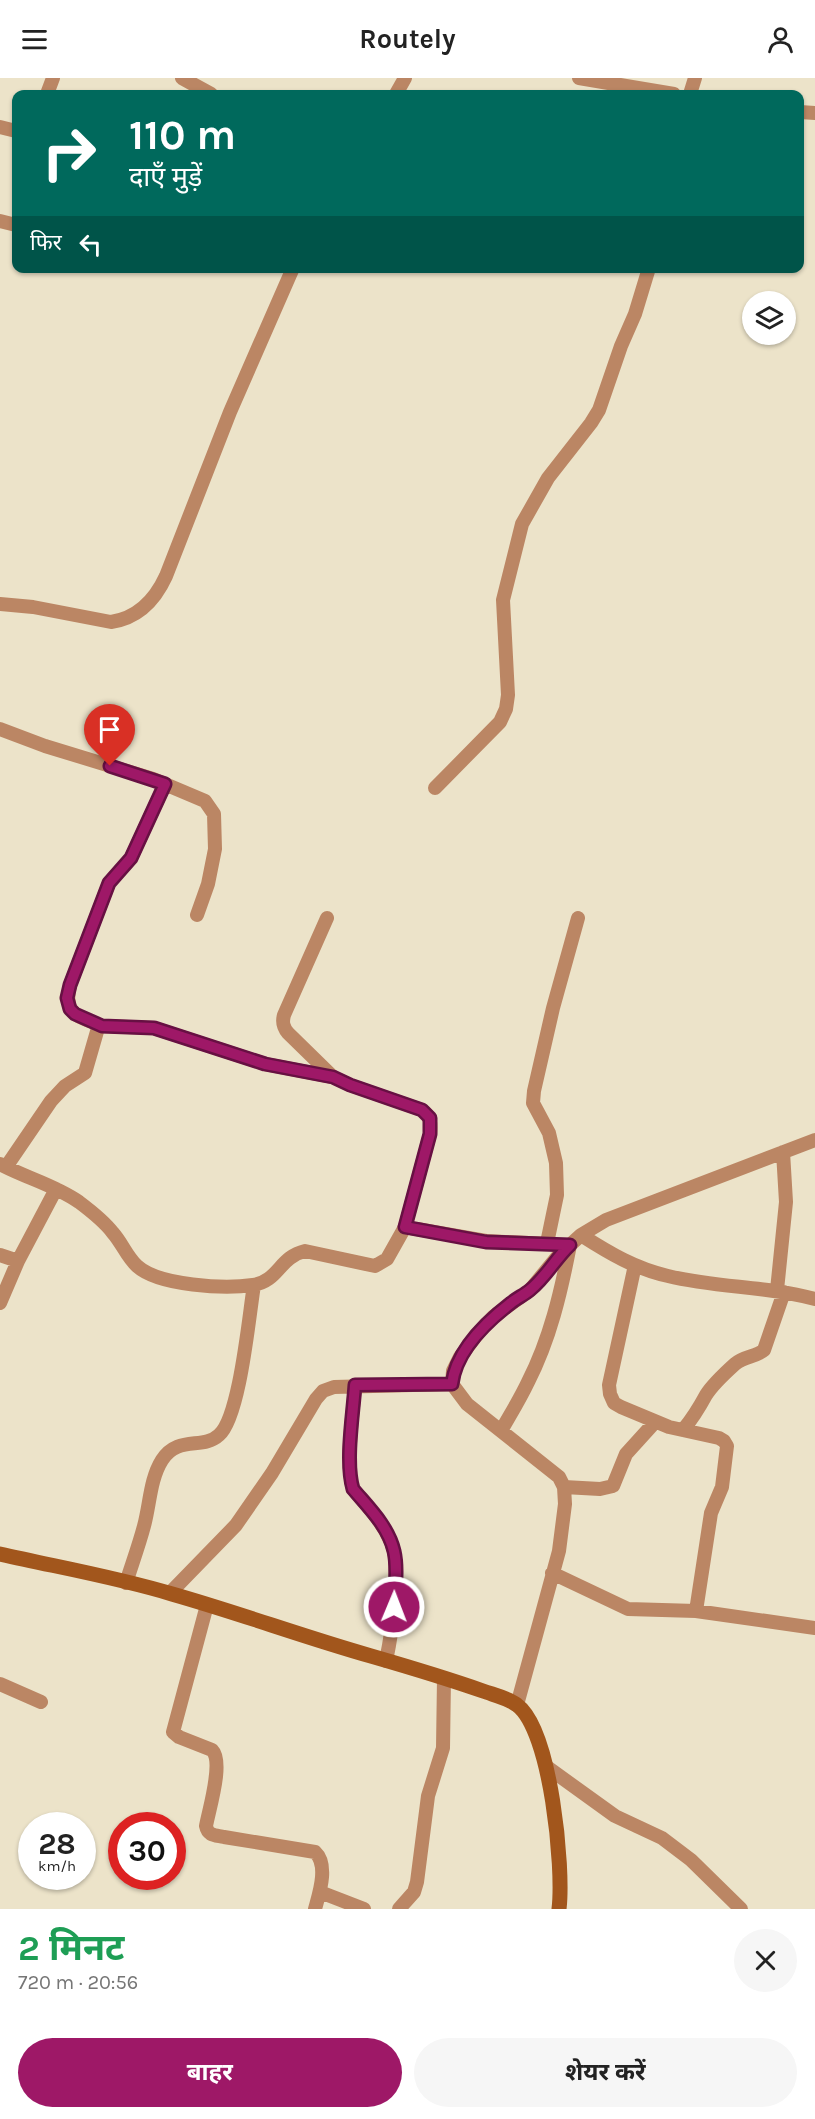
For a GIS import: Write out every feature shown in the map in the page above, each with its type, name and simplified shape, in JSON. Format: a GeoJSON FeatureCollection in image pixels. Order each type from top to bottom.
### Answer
{"type":"FeatureCollection","features":[{"type":"Feature","properties":{"kind":"street"},"geometry":{"type":"LineString","coordinates":[[182,78],[204,90]]}},
{"type":"Feature","properties":{"kind":"street"},"geometry":{"type":"LineString","coordinates":[[579,78],[650,90]]}},
{"type":"Feature","properties":{"kind":"street"},"geometry":{"type":"LineString","coordinates":[[0,604],[111,622],[122,621],[149,603],[161,588],[230,412],[291,273]]}},
{"type":"Feature","properties":{"kind":"street"},"geometry":{"type":"LineString","coordinates":[[435,789],[500,722],[506,709],[508,695],[502,600],[522,524],[548,478],[599,410],[621,346],[635,314],[647,273]]}},
{"type":"Feature","properties":{"kind":"street"},"geometry":{"type":"LineString","coordinates":[[0,729],[45,746],[165,784],[205,801],[214,814],[215,849],[197,915]]}},
{"type":"Feature","properties":{"kind":"street"},"geometry":{"type":"LineString","coordinates":[[102,1026],[96,1033],[85,1072],[65,1086],[51,1101],[3,1166],[69,1195],[106,1224],[135,1264],[152,1276],[175,1282],[222,1286],[254,1285],[267,1281],[276,1274],[287,1259],[296,1253],[305,1251],[368,1265],[381,1264],[387,1259],[405,1227],[430,1134],[430,1118],[422,1110],[333,1077],[265,1064],[154,1028],[102,1026],[75,1014],[70,1009],[67,998],[70,985],[109,883],[131,858],[165,784]]}},
{"type":"Feature","properties":{"kind":"street"},"geometry":{"type":"LineString","coordinates":[[327,918],[284,1014],[283,1021],[288,1033],[333,1077]]}},
{"type":"Feature","properties":{"kind":"street"},"geometry":{"type":"LineString","coordinates":[[547,1243],[557,1195],[556,1163],[549,1133],[533,1103],[534,1091],[553,1008],[578,918]]}},
{"type":"Feature","properties":{"kind":"street"},"geometry":{"type":"LineString","coordinates":[[517,1705],[559,1551],[565,1504],[564,1487],[559,1477],[467,1404],[452,1384],[453,1371],[460,1357],[493,1317],[530,1290],[558,1256],[576,1240],[606,1220],[815,1140]]}},
{"type":"Feature","properties":{"kind":"street"},"geometry":{"type":"LineString","coordinates":[[683,1430],[707,1394],[735,1364],[747,1356],[764,1350],[781,1291],[786,1202],[783,1152]]}},
{"type":"Feature","properties":{"kind":"street"},"geometry":{"type":"LineString","coordinates":[[0,1303],[18,1261],[56,1189]]}},
{"type":"Feature","properties":{"kind":"street"},"geometry":{"type":"LineString","coordinates":[[405,1227],[486,1242],[547,1243],[576,1240],[650,1271],[680,1279],[781,1291],[815,1299]]}},
{"type":"Feature","properties":{"kind":"street"},"geometry":{"type":"LineString","coordinates":[[501,1431],[529,1381],[540,1355],[558,1304],[576,1240]]}},
{"type":"Feature","properties":{"kind":"street"},"geometry":{"type":"LineString","coordinates":[[0,1255],[18,1261]]}},
{"type":"Feature","properties":{"kind":"street"},"geometry":{"type":"LineString","coordinates":[[635,1265],[609,1385],[614,1402],[655,1422],[719,1438],[727,1446],[722,1487],[711,1513],[696,1611]]}},
{"type":"Feature","properties":{"kind":"street"},"geometry":{"type":"LineString","coordinates":[[126,1583],[144,1524],[153,1483],[162,1460],[175,1447],[212,1440],[220,1435],[235,1406],[254,1285]]}},
{"type":"Feature","properties":{"kind":"street"},"geometry":{"type":"LineString","coordinates":[[170,1593],[236,1526],[323,1391],[334,1387],[355,1385],[452,1384]]}},
{"type":"Feature","properties":{"kind":"street"},"geometry":{"type":"LineString","coordinates":[[355,1385],[351,1482],[353,1489],[381,1523],[394,1553],[393,1627],[386,1661]]}},
{"type":"Feature","properties":{"kind":"street"},"geometry":{"type":"LineString","coordinates":[[564,1487],[600,1489],[613,1486],[626,1454],[655,1422]]}},
{"type":"Feature","properties":{"kind":"street"},"geometry":{"type":"LineString","coordinates":[[0,1554],[170,1593],[444,1678],[517,1705],[526,1714],[536,1732],[546,1767],[555,1814],[559,1909]]}},
{"type":"Feature","properties":{"kind":"street"},"geometry":{"type":"LineString","coordinates":[[552,1573],[628,1609],[696,1611],[815,1628]]}},
{"type":"Feature","properties":{"kind":"street"},"geometry":{"type":"LineString","coordinates":[[207,1605],[174,1732],[178,1737],[212,1750],[216,1754],[218,1768],[206,1826],[207,1831],[210,1834],[224,1837],[315,1852],[321,1862],[320,1892],[315,1909]]}},
{"type":"Feature","properties":{"kind":"street"},"geometry":{"type":"LineString","coordinates":[[399,1909],[414,1892],[417,1882],[428,1796],[443,1748],[444,1678]]}},
{"type":"Feature","properties":{"kind":"street"},"geometry":{"type":"LineString","coordinates":[[0,1684],[41,1702]]}},
{"type":"Feature","properties":{"kind":"street"},"geometry":{"type":"LineString","coordinates":[[546,1767],[615,1816],[662,1838],[691,1860],[741,1909]]}},
{"type":"Feature","properties":{"kind":"street"},"geometry":{"type":"LineString","coordinates":[[320,1892],[364,1909]]}},
{"type":"Feature","properties":{"kind":"route"},"geometry":{"type":"LineString","coordinates":[[110,766],[165,784],[131,858],[109,883],[70,985],[67,1004],[70,1009],[75,1014],[102,1026],[154,1028],[265,1064],[333,1077],[422,1110],[430,1118],[430,1134],[405,1227],[486,1242],[570,1245],[530,1290],[493,1317],[479,1332],[460,1357],[453,1371],[452,1384],[355,1385],[351,1482],[353,1489],[381,1523],[392,1543],[394,1607]]}}]}
